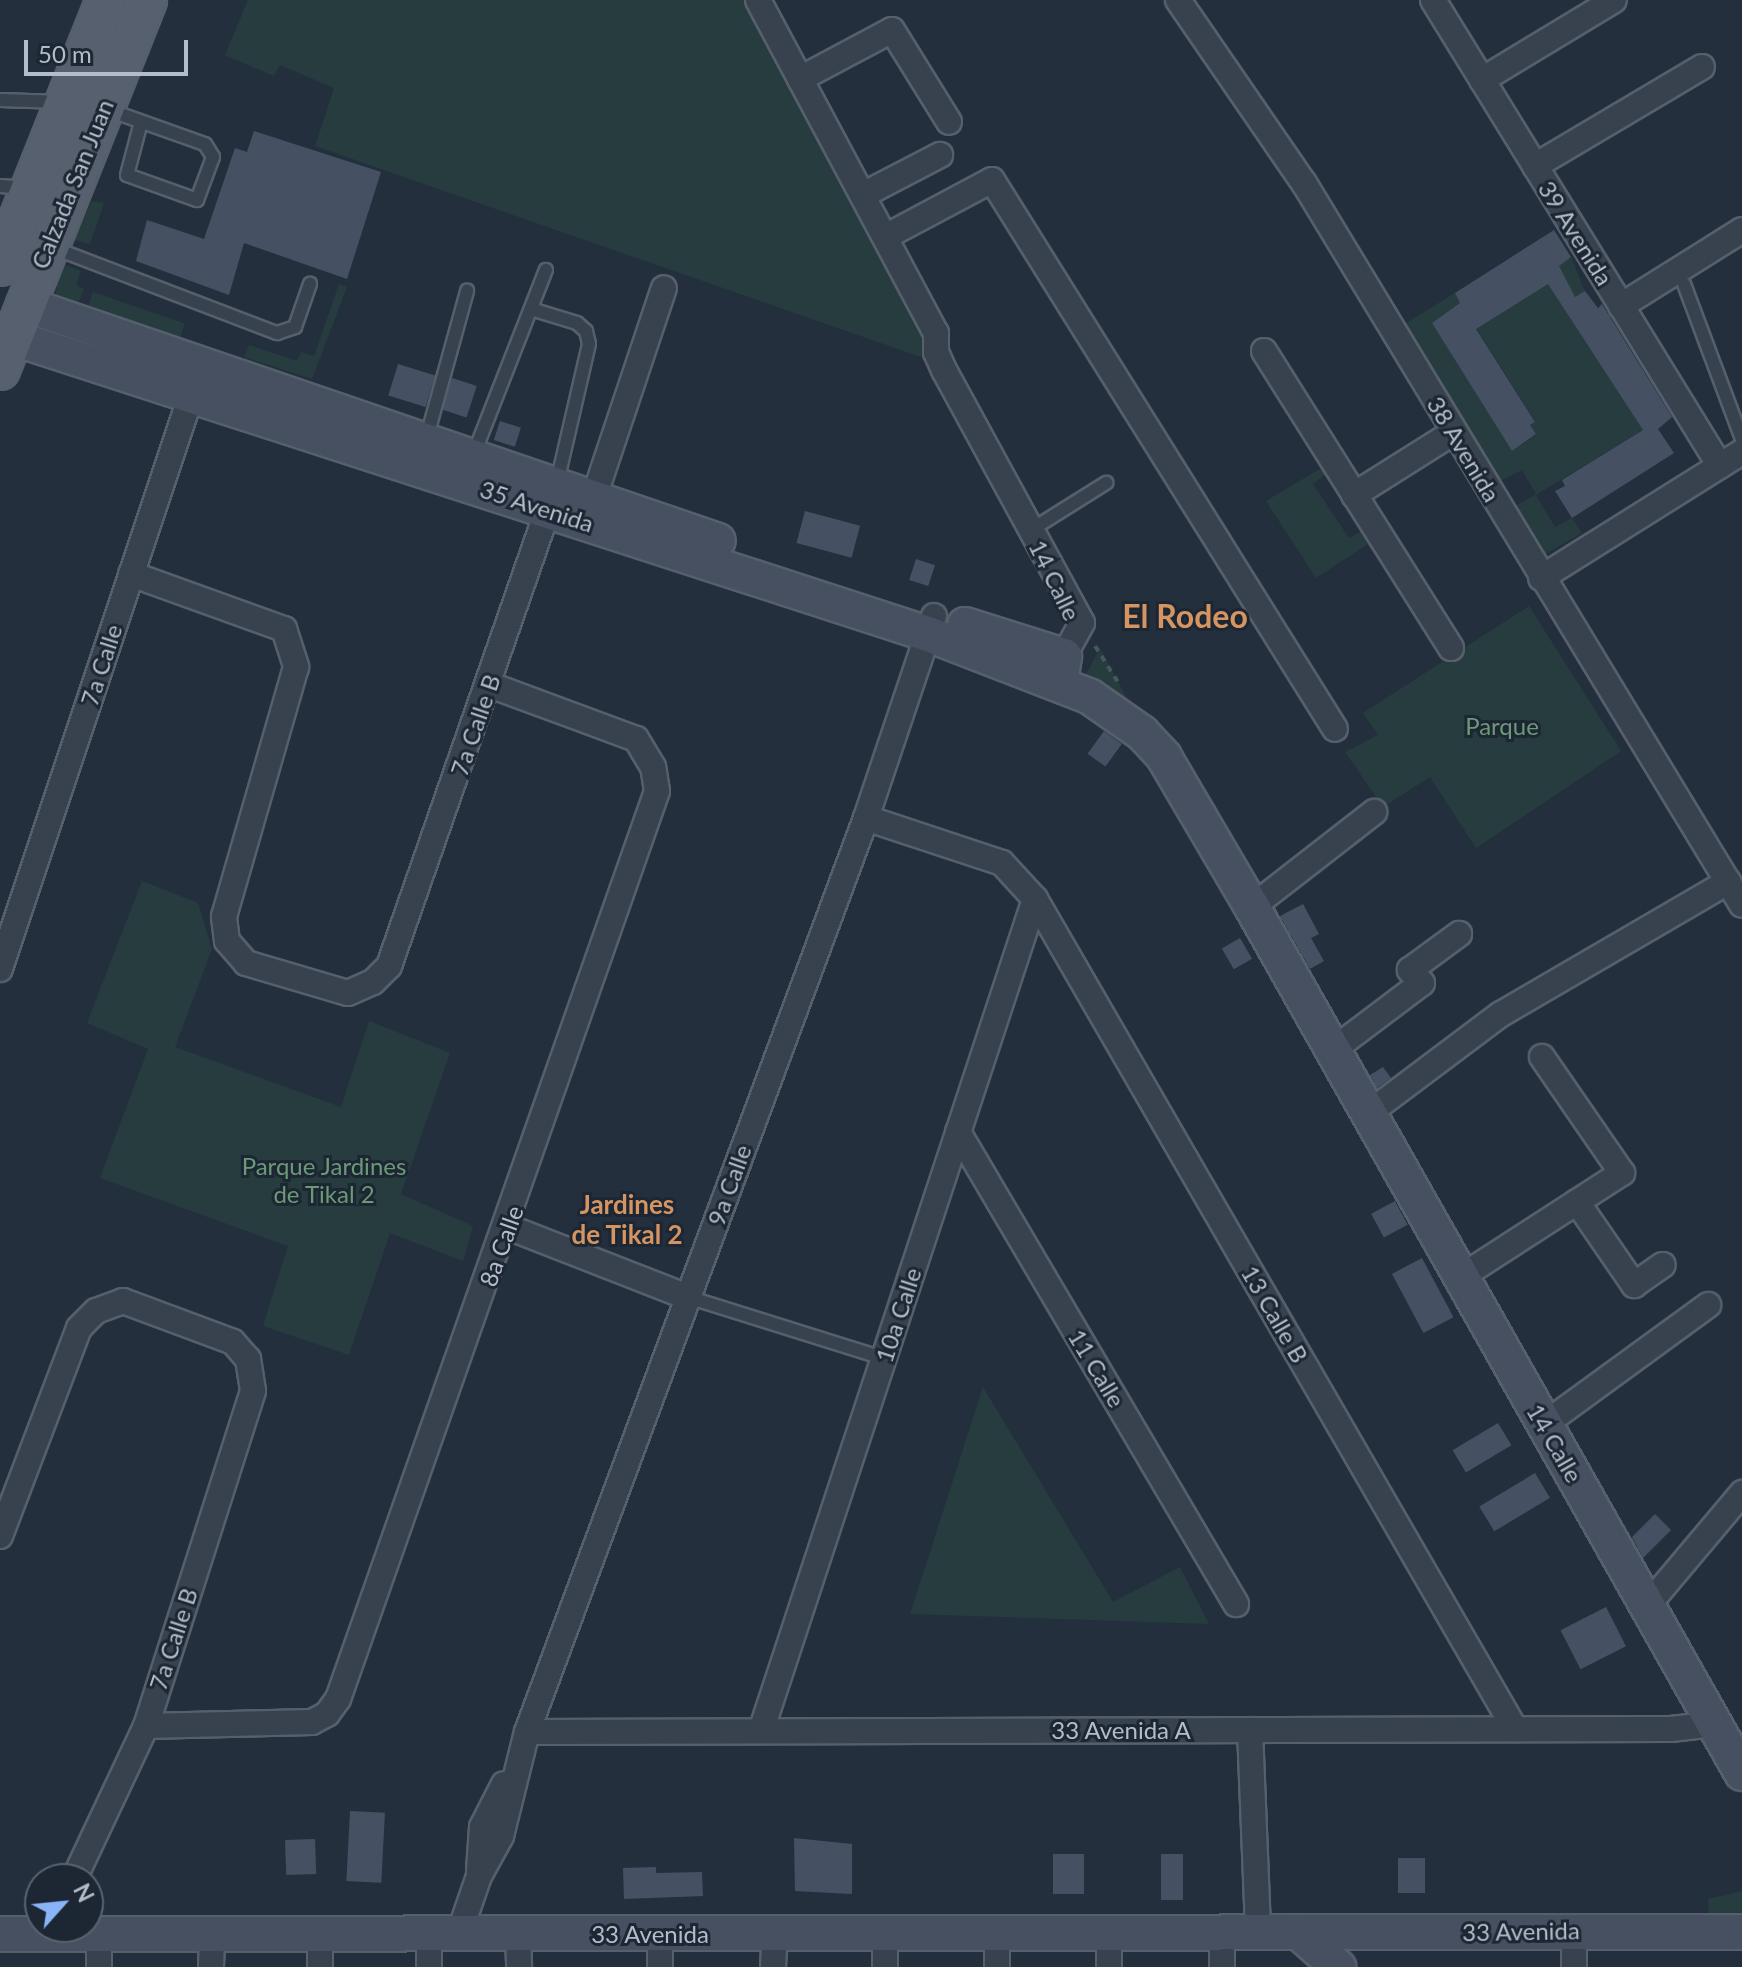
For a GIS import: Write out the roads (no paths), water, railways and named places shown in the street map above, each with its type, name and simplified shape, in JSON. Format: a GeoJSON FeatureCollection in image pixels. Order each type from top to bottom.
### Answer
{"type":"FeatureCollection","features":[{"type":"Feature","properties":{"kind":"main road","name":"Calzada San Juan"},"geometry":{"type":"LineString","coordinates":[[0,266],[15,187],[64,102],[106,0]]}},
{"type":"Feature","properties":{"kind":"main road","name":"Calzada San Juan"},"geometry":{"type":"LineString","coordinates":[[12,337],[147,0]]}},
{"type":"Feature","properties":{"kind":"street","name":"14 Calle"},"geometry":{"type":"LineString","coordinates":[[758,0],[936,333],[936,352],[944,370],[1082,623],[1062,670],[1117,712],[1164,757],[1742,1773]]}},
{"type":"Feature","properties":{"kind":"street","name":"38 Avenida"},"geometry":{"type":"LineString","coordinates":[[1178,0],[1304,183],[1742,905]]}},
{"type":"Feature","properties":{"kind":"street","name":"39 Avenida"},"geometry":{"type":"LineString","coordinates":[[1433,0],[1720,466]]}},
{"type":"Feature","properties":{"kind":"street"},"geometry":{"type":"LineString","coordinates":[[1482,80],[1614,0]]}},
{"type":"Feature","properties":{"kind":"street"},"geometry":{"type":"LineString","coordinates":[[800,79],[892,30],[949,122]]}},
{"type":"Feature","properties":{"kind":"street"},"geometry":{"type":"LineString","coordinates":[[1535,166],[1702,67]]}},
{"type":"Feature","properties":{"kind":"street"},"geometry":{"type":"LineString","coordinates":[[863,195],[940,155]]}},
{"type":"Feature","properties":{"kind":"street"},"geometry":{"type":"LineString","coordinates":[[885,237],[992,180],[1335,729]]}},
{"type":"Feature","properties":{"kind":"street"},"geometry":{"type":"LineString","coordinates":[[1621,306],[1742,230]]}},
{"type":"Feature","properties":{"kind":"street"},"geometry":{"type":"LineString","coordinates":[[594,497],[664,288]]}},
{"type":"Feature","properties":{"kind":"street","name":"35 Avenida"},"geometry":{"type":"LineString","coordinates":[[12,337],[197,377],[426,440],[473,456],[552,496],[594,497],[931,625]]}},
{"type":"Feature","properties":{"kind":"street"},"geometry":{"type":"LineString","coordinates":[[1264,351],[1451,648]]}},
{"type":"Feature","properties":{"kind":"street","name":"35 Avenida"},"geometry":{"type":"LineString","coordinates":[[197,377],[1062,670]]}},
{"type":"Feature","properties":{"kind":"street","name":"7a Calle"},"geometry":{"type":"LineString","coordinates":[[0,969],[197,377]]}},
{"type":"Feature","properties":{"kind":"street"},"geometry":{"type":"LineString","coordinates":[[1354,495],[1454,432]]}},
{"type":"Feature","properties":{"kind":"street"},"geometry":{"type":"LineString","coordinates":[[1541,578],[1742,452]]}},
{"type":"Feature","properties":{"kind":"street","name":"7a Calle B"},"geometry":{"type":"LineString","coordinates":[[131,574],[284,629],[296,667],[224,917],[227,941],[246,963],[348,993],[373,982],[389,966],[490,685],[552,496]]}},
{"type":"Feature","properties":{"kind":"street","name":"9a Calle"},"geometry":{"type":"LineString","coordinates":[[439,1945],[501,1836],[523,1743],[866,818],[931,625]]}},
{"type":"Feature","properties":{"kind":"street","name":"8a Calle"},"geometry":{"type":"LineString","coordinates":[[146,1726],[312,1722],[327,1714],[338,1699],[508,1227],[657,791],[653,767],[636,739],[490,685]]}},
{"type":"Feature","properties":{"kind":"street"},"geometry":{"type":"LineString","coordinates":[[1252,907],[1374,812]]}},
{"type":"Feature","properties":{"kind":"street","name":"13 Calle B"},"geometry":{"type":"LineString","coordinates":[[866,818],[1002,863],[1035,899],[1515,1729]]}},
{"type":"Feature","properties":{"kind":"street"},"geometry":{"type":"LineString","coordinates":[[1369,1113],[1501,1014],[1728,882]]}},
{"type":"Feature","properties":{"kind":"street","name":"10a Calle"},"geometry":{"type":"LineString","coordinates":[[761,1731],[1035,899]]}},
{"type":"Feature","properties":{"kind":"street"},"geometry":{"type":"LineString","coordinates":[[1333,1050],[1422,983],[1410,970],[1459,934]]}},
{"type":"Feature","properties":{"kind":"street"},"geometry":{"type":"LineString","coordinates":[[1461,1277],[1622,1173],[1542,1057]]}},
{"type":"Feature","properties":{"kind":"street","name":"11 Calle"},"geometry":{"type":"LineString","coordinates":[[958,1132],[1236,1604]]}},
{"type":"Feature","properties":{"kind":"street"},"geometry":{"type":"LineString","coordinates":[[1577,1202],[1634,1285],[1663,1265]]}},
{"type":"Feature","properties":{"kind":"street"},"geometry":{"type":"LineString","coordinates":[[508,1227],[688,1297]]}},
{"type":"Feature","properties":{"kind":"street","name":"7a Calle B"},"geometry":{"type":"LineString","coordinates":[[0,1536],[79,1328],[96,1311],[123,1301],[233,1342],[248,1359],[253,1391],[146,1726],[82,1863]]}},
{"type":"Feature","properties":{"kind":"street"},"geometry":{"type":"LineString","coordinates":[[1545,1424],[1708,1305]]}},
{"type":"Feature","properties":{"kind":"street"},"geometry":{"type":"LineString","coordinates":[[1647,1606],[1742,1493]]}},
{"type":"Feature","properties":{"kind":"street","name":"33 Avenida A"},"geometry":{"type":"LineString","coordinates":[[523,1743],[761,1731],[1515,1729],[1714,1724]]}},
{"type":"Feature","properties":{"kind":"street"},"geometry":{"type":"LineString","coordinates":[[1250,1730],[1258,1933]]}},
{"type":"Feature","properties":{"kind":"street"},"geometry":{"type":"LineString","coordinates":[[1573,1930],[1574,1967]]}},
{"type":"Feature","properties":{"kind":"street","name":"33 Avenida"},"geometry":{"type":"LineString","coordinates":[[80,1943],[99,1951],[320,1950],[439,1945],[519,1950],[1222,1950],[1258,1933],[1301,1934],[1357,1950],[1573,1930],[1742,1932]]}},
{"type":"Feature","properties":{"kind":"street","name":"33 Avenida"},"geometry":{"type":"LineString","coordinates":[[0,1934],[24,1933]]}},
{"type":"Feature","properties":{"kind":"street"},"geometry":{"type":"LineString","coordinates":[[1301,1934],[1338,1967]]}},
{"type":"Feature","properties":{"kind":"lane"},"geometry":{"type":"LineString","coordinates":[[0,100],[64,102]]}},
{"type":"Feature","properties":{"kind":"lane"},"geometry":{"type":"LineString","coordinates":[[103,108],[141,122],[211,151],[197,200],[131,180],[126,168],[141,122]]}},
{"type":"Feature","properties":{"kind":"lane"},"geometry":{"type":"LineString","coordinates":[[47,245],[277,333],[295,327],[310,284]]}},
{"type":"Feature","properties":{"kind":"lane"},"geometry":{"type":"LineString","coordinates":[[473,456],[546,270]]}},
{"type":"Feature","properties":{"kind":"lane"},"geometry":{"type":"LineString","coordinates":[[1684,284],[1742,439]]}},
{"type":"Feature","properties":{"kind":"lane"},"geometry":{"type":"LineString","coordinates":[[426,440],[467,291]]}},
{"type":"Feature","properties":{"kind":"lane"},"geometry":{"type":"LineString","coordinates":[[531,309],[577,323],[586,331],[589,344],[552,496]]}},
{"type":"Feature","properties":{"kind":"lane"},"geometry":{"type":"LineString","coordinates":[[1031,530],[1106,483]]}},
{"type":"Feature","properties":{"kind":"lane"},"geometry":{"type":"LineString","coordinates":[[688,1297],[883,1358]]}},
{"type":"Feature","properties":{"kind":"district","name":"El Rodeo"},"geometry":{"type":"Point","coordinates":[1185,616]}},
{"type":"Feature","properties":{"kind":"district","name":"Jardines de Tikal 2"},"geometry":{"type":"Point","coordinates":[627,1220]}},
{"type":"Feature","properties":{"kind":"park label","name":"Parque"},"geometry":{"type":"Point","coordinates":[1502,726]}},
{"type":"Feature","properties":{"kind":"park label","name":"Parque Jardines de Tikal 2"},"geometry":{"type":"Point","coordinates":[324,1180]}}]}
